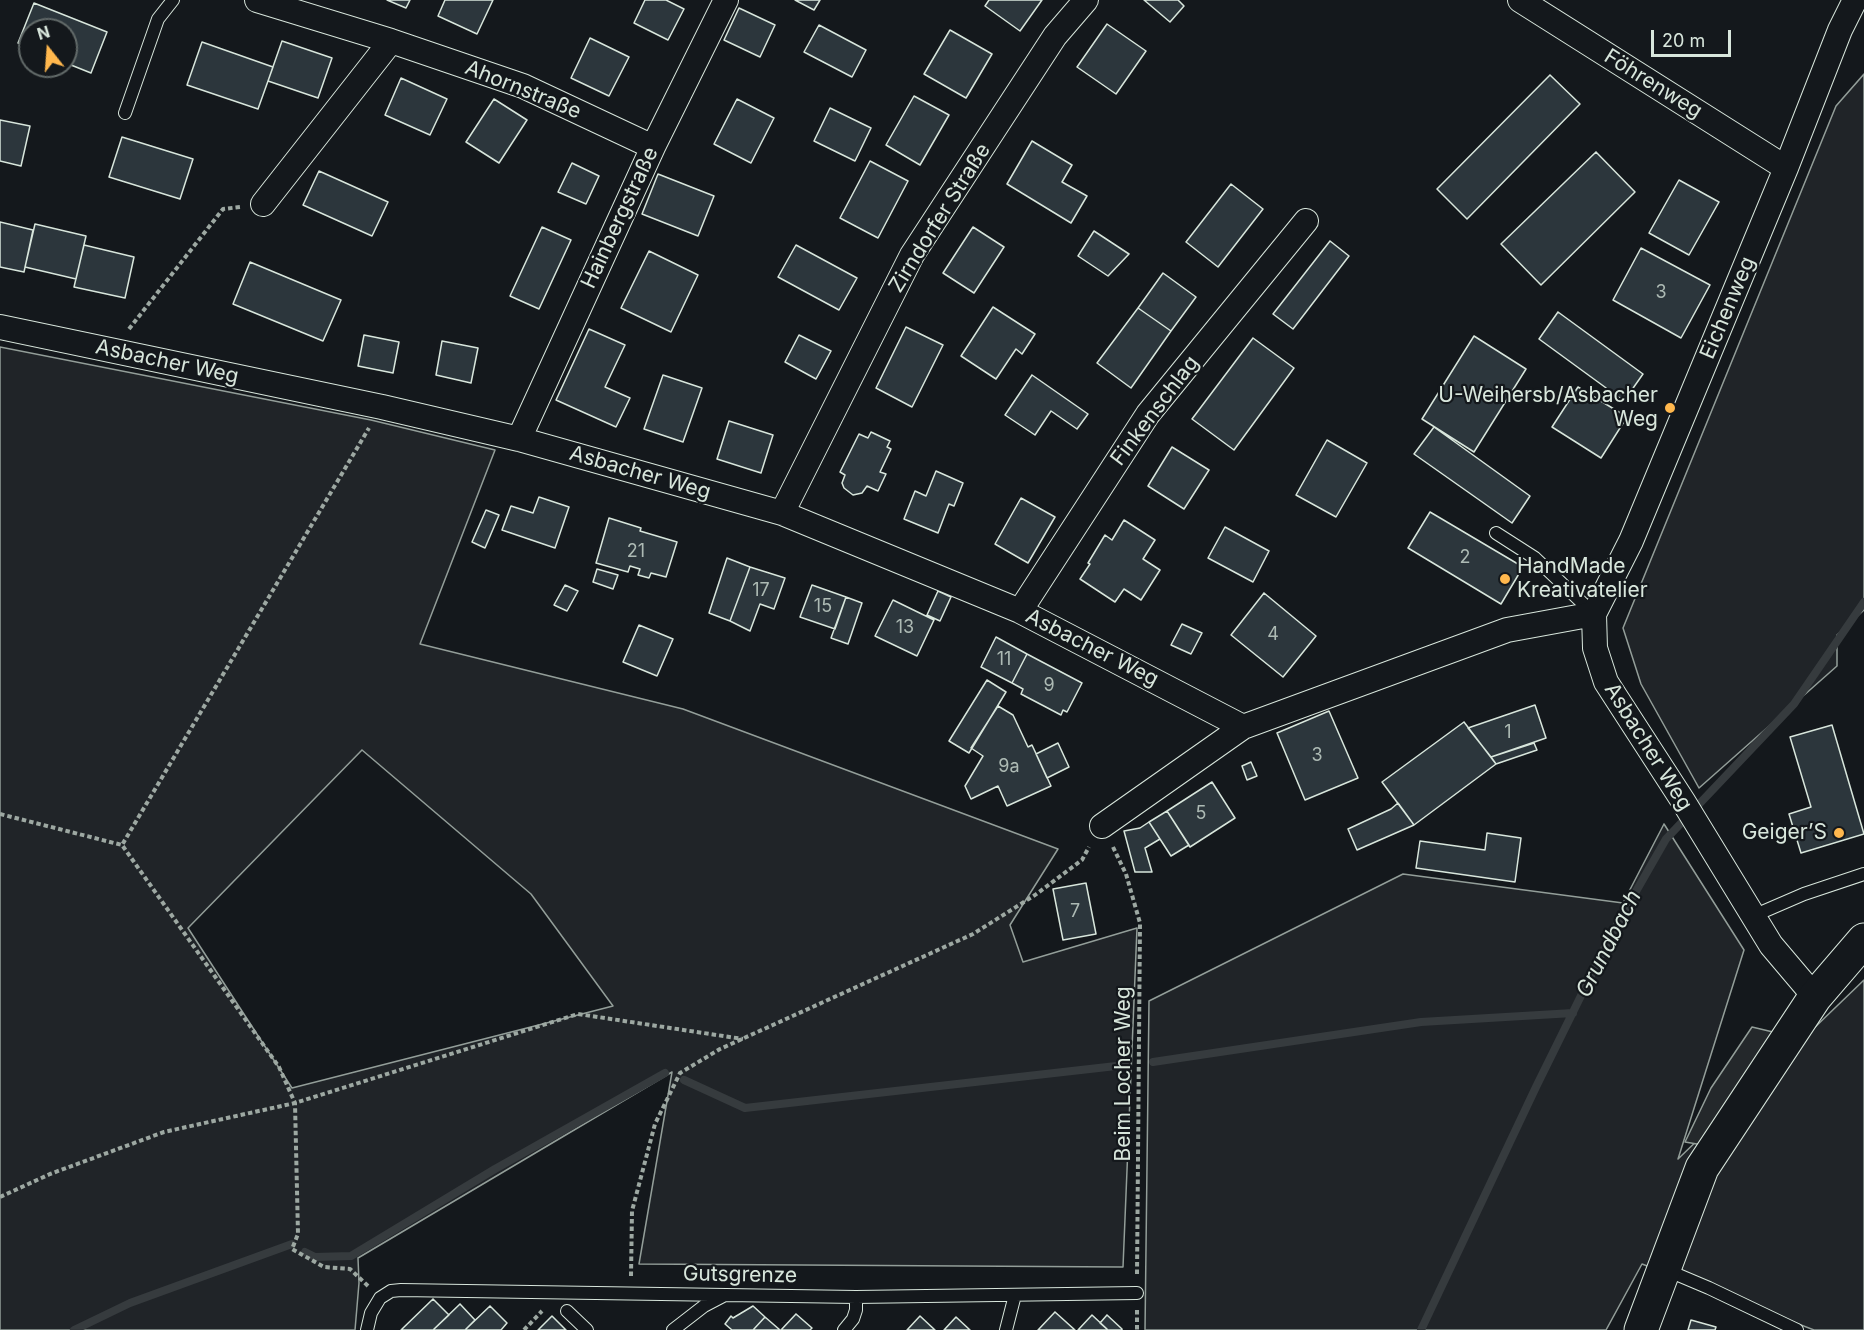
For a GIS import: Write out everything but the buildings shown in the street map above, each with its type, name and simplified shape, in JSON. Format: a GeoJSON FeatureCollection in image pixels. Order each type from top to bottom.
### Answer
{"type":"FeatureCollection","features":[{"type":"Feature","properties":{"kind":"street","name":"Ahornstraße"},"geometry":{"type":"LineString","coordinates":[[257,0],[391,40],[523,86],[653,147]]}},
{"type":"Feature","properties":{"kind":"street","name":"Hainbergstraße"},"geometry":{"type":"LineString","coordinates":[[519,439],[653,147],[726,0]]}},
{"type":"Feature","properties":{"kind":"street","name":"Zirndorfer Straße"},"geometry":{"type":"LineString","coordinates":[[782,513],[912,255],[1055,36],[1086,0]]}},
{"type":"Feature","properties":{"kind":"street","name":"Föhrenweg"},"geometry":{"type":"LineString","coordinates":[[1520,0],[1786,168]]}},
{"type":"Feature","properties":{"kind":"street","name":"Eichenweg"},"geometry":{"type":"LineString","coordinates":[[1594,614],[1630,541],[1786,168],[1840,30],[1855,0]]}},
{"type":"Feature","properties":{"kind":"street"},"geometry":{"type":"LineString","coordinates":[[263,204],[391,40]]}},
{"type":"Feature","properties":{"kind":"street","name":"Finkenschlag"},"geometry":{"type":"LineString","coordinates":[[1020,611],[1148,414],[1306,221]]}},
{"type":"Feature","properties":{"kind":"street","name":"Asbacher Weg"},"geometry":{"type":"LineString","coordinates":[[0,327],[382,407],[519,439],[782,513],[1020,611],[1243,727]]}},
{"type":"Feature","properties":{"kind":"street"},"geometry":{"type":"LineString","coordinates":[[1102,826],[1243,727],[1507,630],[1594,614]]}},
{"type":"Feature","properties":{"kind":"street","name":"Asbacher Weg"},"geometry":{"type":"LineString","coordinates":[[1594,614],[1595,648],[1606,682],[1771,945],[1815,997]]}},
{"type":"Feature","properties":{"kind":"street"},"geometry":{"type":"LineString","coordinates":[[1641,1330],[1702,1168],[1815,997],[1864,940]]}},
{"type":"Feature","properties":{"kind":"lane"},"geometry":{"type":"LineString","coordinates":[[125,113],[158,19],[173,0]]}},
{"type":"Feature","properties":{"kind":"lane"},"geometry":{"type":"LineString","coordinates":[[1496,533],[1535,558],[1594,614]]}},
{"type":"Feature","properties":{"kind":"lane"},"geometry":{"type":"LineString","coordinates":[[1753,916],[1804,894],[1864,874]]}},
{"type":"Feature","properties":{"kind":"lane"},"geometry":{"type":"LineString","coordinates":[[1663,1268],[1797,1330]]}},
{"type":"Feature","properties":{"kind":"lane","name":"Gutsgrenze"},"geometry":{"type":"LineString","coordinates":[[380,1298],[391,1291],[401,1290],[856,1297],[1137,1293]]}},
{"type":"Feature","properties":{"kind":"lane"},"geometry":{"type":"LineString","coordinates":[[673,1330],[704,1306],[726,1294]]}},
{"type":"Feature","properties":{"kind":"lane"},"geometry":{"type":"LineString","coordinates":[[1006,1330],[1015,1295]]}},
{"type":"Feature","properties":{"kind":"lane"},"geometry":{"type":"LineString","coordinates":[[844,1330],[853,1319],[856,1297]]}},
{"type":"Feature","properties":{"kind":"lane"},"geometry":{"type":"LineString","coordinates":[[367,1330],[371,1313],[380,1298]]}},
{"type":"Feature","properties":{"kind":"lane"},"geometry":{"type":"LineString","coordinates":[[567,1311],[587,1330]]}},
{"type":"Feature","properties":{"kind":"path"},"geometry":{"type":"LineString","coordinates":[[112,351],[223,209],[263,204]]}},
{"type":"Feature","properties":{"kind":"path"},"geometry":{"type":"LineString","coordinates":[[122,845],[382,407]]}},
{"type":"Feature","properties":{"kind":"path"},"geometry":{"type":"LineString","coordinates":[[0,814],[122,845],[279,1068],[295,1103],[298,1234],[292,1250],[324,1267],[350,1269],[380,1298]]}},
{"type":"Feature","properties":{"kind":"path"},"geometry":{"type":"LineString","coordinates":[[631,1292],[632,1211],[655,1125],[680,1073],[720,1049],[973,934],[1035,895],[1082,860],[1102,826]]}},
{"type":"Feature","properties":{"kind":"path","name":"Beim Locher Weg"},"geometry":{"type":"LineString","coordinates":[[1102,826],[1126,874],[1140,923],[1137,1330]]}},
{"type":"Feature","properties":{"kind":"path"},"geometry":{"type":"LineString","coordinates":[[0,1197],[50,1174],[164,1132],[295,1103],[578,1014],[743,1039]]}},
{"type":"Feature","properties":{"kind":"shaded area"},"geometry":{"type":"Polygon","coordinates":[[[1864,74],[1864,610],[1837,635],[1837,666],[1699,788],[1641,684],[1623,628],[1836,106],[1864,74]]]}},
{"type":"Feature","properties":{"kind":"shaded area"},"geometry":{"type":"Polygon","coordinates":[[[0,347],[371,420],[495,450],[420,644],[683,709],[1058,849],[1010,925],[1023,962],[1137,928],[1123,1267],[639,1264],[672,1072],[358,1258],[359,1283],[355,1330],[0,1330],[0,347]],[[362,750],[188,928],[292,1088],[613,1006],[531,894],[362,750]]]}},
{"type":"Feature","properties":{"kind":"shaded area"},"geometry":{"type":"Polygon","coordinates":[[[1664,824],[1744,950],[1678,1159],[1864,980],[1864,1330],[1814,1330],[1642,1264],[1606,1330],[1145,1330],[1149,1001],[1403,874],[1623,903],[1664,824]]]}},
{"type":"Feature","properties":{"kind":"shaded area"},"geometry":{"type":"Polygon","coordinates":[[[1752,1027],[1773,1032],[1703,1145],[1685,1142],[1711,1088],[1752,1027]]]}},
{"type":"Feature","properties":{"kind":"waterway","name":"Grundbach"},"geometry":{"type":"LineString","coordinates":[[1421,1330],[1611,935],[1666,839],[1794,704],[1864,602]]}},
{"type":"Feature","properties":{"kind":"waterway"},"geometry":{"type":"LineString","coordinates":[[1153,1062],[1421,1022],[1573,1013]]}},
{"type":"Feature","properties":{"kind":"waterway"},"geometry":{"type":"LineString","coordinates":[[684,1080],[745,1108],[1125,1065]]}},
{"type":"Feature","properties":{"kind":"waterway"},"geometry":{"type":"LineString","coordinates":[[305,1252],[315,1257],[351,1256],[495,1169],[665,1073]]}},
{"type":"Feature","properties":{"kind":"waterway"},"geometry":{"type":"LineString","coordinates":[[74,1330],[130,1303],[292,1244]]}},
{"type":"Feature","properties":{"kind":"place","name":"U-Weihersb/Asbacher Weg"},"geometry":{"type":"Point","coordinates":[1670,408]}},
{"type":"Feature","properties":{"kind":"place","name":"HandMade Kreativatelier"},"geometry":{"type":"Point","coordinates":[1505,579]}},
{"type":"Feature","properties":{"kind":"place","name":"Geiger’S"},"geometry":{"type":"Point","coordinates":[1839,833]}}]}
